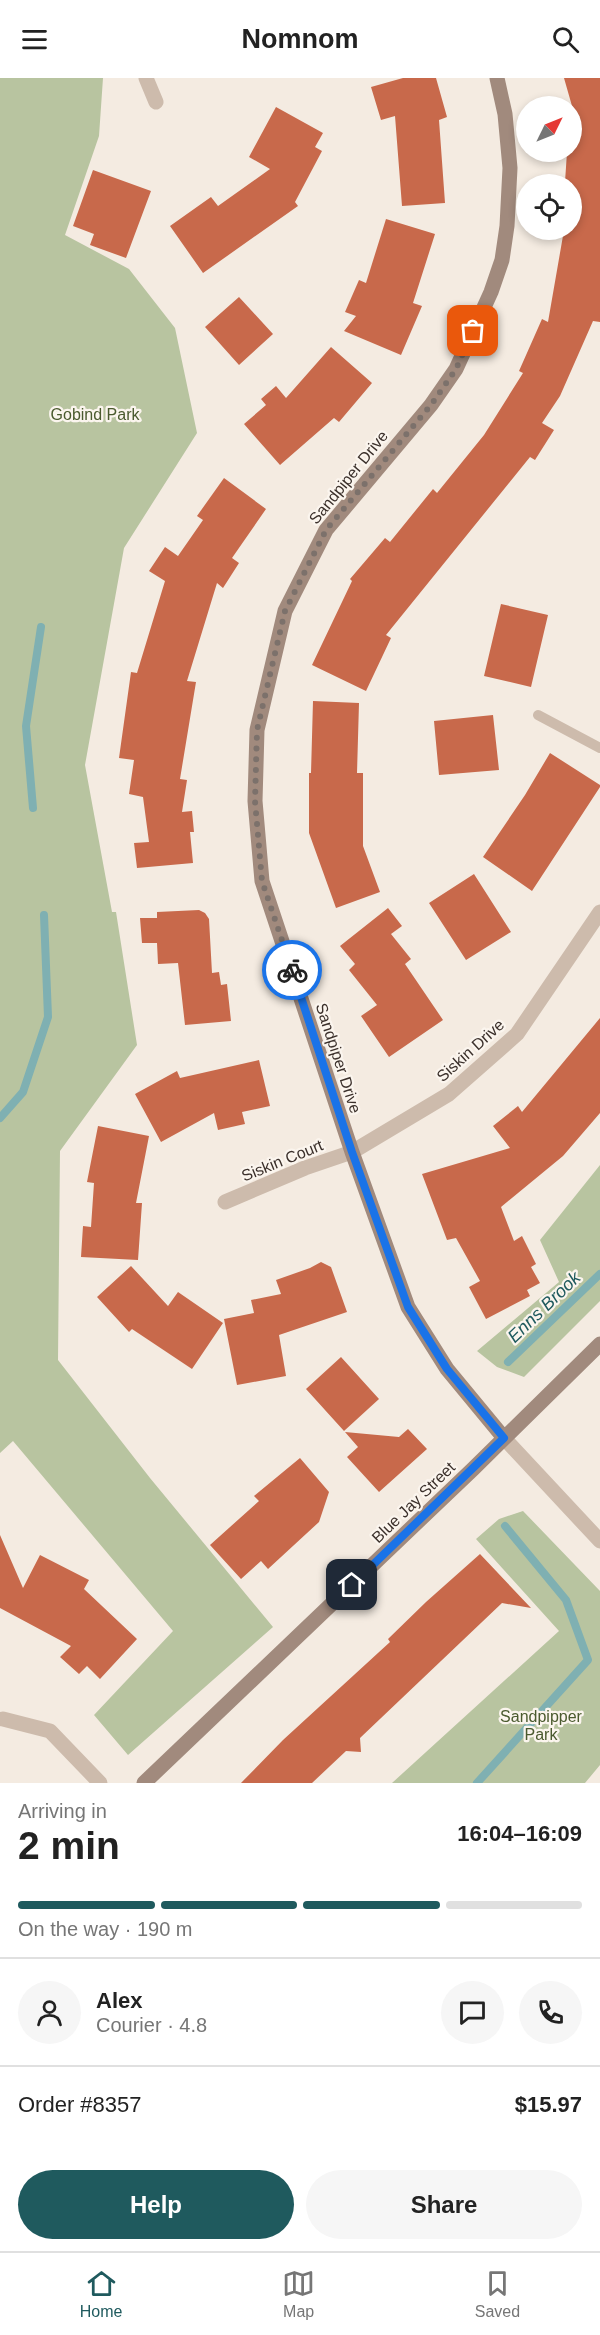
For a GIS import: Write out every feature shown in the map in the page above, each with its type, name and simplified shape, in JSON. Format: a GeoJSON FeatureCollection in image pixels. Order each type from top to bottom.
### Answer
{"type":"FeatureCollection","features":[{"type":"Feature","properties":{"kind":"street"},"geometry":{"type":"LineString","coordinates":[[146,78],[156,102]]}},
{"type":"Feature","properties":{"kind":"street","name":"Sandpiper Drive"},"geometry":{"type":"LineString","coordinates":[[497,78],[505,114],[510,168],[507,226],[502,260],[491,292],[456,369],[431,405],[326,530],[285,611],[257,730],[255,801],[262,881],[352,1152],[408,1307],[447,1369],[504,1438],[600,1541]]}},
{"type":"Feature","properties":{"kind":"street","name":"Siskin Drive"},"geometry":{"type":"LineString","coordinates":[[352,1152],[449,1094],[517,1035],[600,912]]}},
{"type":"Feature","properties":{"kind":"street","name":"Siskin Court"},"geometry":{"type":"LineString","coordinates":[[225,1203],[305,1168],[352,1152]]}},
{"type":"Feature","properties":{"kind":"street","name":"Blue Jay Street"},"geometry":{"type":"LineString","coordinates":[[144,1783],[600,1344]]}},
{"type":"Feature","properties":{"kind":"street"},"geometry":{"type":"LineString","coordinates":[[3,1719],[50,1731],[100,1783]]}},
{"type":"Feature","properties":{"kind":"lane"},"geometry":{"type":"LineString","coordinates":[[538,715],[600,748]]}},
{"type":"Feature","properties":{"kind":"green space","name":"Gobind Park"},"geometry":{"type":"Polygon","coordinates":[[[0,78],[103,78],[99,136],[65,235],[129,269],[175,328],[197,433],[124,548],[85,765],[112,912],[116,912],[137,1045],[60,1151],[58,1360],[150,1478],[273,1627],[128,1755],[94,1715],[173,1631],[13,1441],[0,1453],[0,78]]]}},
{"type":"Feature","properties":{"kind":"green space"},"geometry":{"type":"Polygon","coordinates":[[[600,1165],[600,1301],[524,1377],[497,1367],[477,1351],[559,1282],[540,1240],[600,1165]]]}},
{"type":"Feature","properties":{"kind":"green space","name":"Sandpipper Park"},"geometry":{"type":"Polygon","coordinates":[[[523,1511],[600,1591],[600,1765],[585,1783],[392,1783],[559,1631],[476,1539],[499,1519],[523,1511]]]}},
{"type":"Feature","properties":{"kind":"building"},"geometry":{"type":"Polygon","coordinates":[[[403,78],[436,78],[447,117],[439,120],[445,203],[402,206],[395,116],[381,120],[371,87],[403,78]]]}},
{"type":"Feature","properties":{"kind":"building"},"geometry":{"type":"Polygon","coordinates":[[[564,78],[600,78],[600,322],[593,321],[560,396],[542,423],[554,430],[535,460],[530,457],[386,635],[391,638],[366,691],[312,665],[352,581],[350,579],[385,538],[390,542],[433,489],[437,493],[484,435],[523,373],[519,371],[542,319],[548,322],[562,240],[582,240],[582,174],[566,174],[566,162],[582,162],[582,96],[569,96],[564,78]]]}},
{"type":"Feature","properties":{"kind":"building"},"geometry":{"type":"Polygon","coordinates":[[[276,107],[323,133],[315,147],[322,151],[295,202],[298,206],[203,273],[170,226],[211,197],[218,206],[270,169],[249,157],[276,107]]]}},
{"type":"Feature","properties":{"kind":"building"},"geometry":{"type":"Polygon","coordinates":[[[93,170],[151,191],[126,258],[90,245],[94,234],[73,226],[93,170]]]}},
{"type":"Feature","properties":{"kind":"building"},"geometry":{"type":"Polygon","coordinates":[[[386,219],[435,234],[413,303],[422,306],[401,355],[344,331],[356,316],[345,312],[359,280],[366,283],[386,219]]]}},
{"type":"Feature","properties":{"kind":"building"},"geometry":{"type":"Polygon","coordinates":[[[239,297],[273,334],[239,365],[205,327],[239,297]]]}},
{"type":"Feature","properties":{"kind":"building"},"geometry":{"type":"Polygon","coordinates":[[[331,347],[372,383],[339,422],[334,418],[280,465],[244,424],[266,405],[261,399],[276,386],[286,398],[331,347]]]}},
{"type":"Feature","properties":{"kind":"building"},"geometry":{"type":"Polygon","coordinates":[[[224,478],[266,509],[232,558],[239,563],[223,588],[217,583],[187,681],[196,682],[180,779],[187,780],[182,812],[192,811],[194,832],[190,832],[193,863],[137,868],[134,843],[149,842],[143,797],[129,794],[134,760],[119,758],[131,672],[137,673],[165,581],[149,571],[165,547],[178,556],[203,520],[197,516],[224,478]]]}},
{"type":"Feature","properties":{"kind":"building"},"geometry":{"type":"Polygon","coordinates":[[[501,604],[548,615],[531,687],[484,676],[501,604]]]}},
{"type":"Feature","properties":{"kind":"building"},"geometry":{"type":"Polygon","coordinates":[[[313,701],[359,703],[357,773],[363,773],[363,846],[380,892],[336,908],[309,833],[309,773],[311,773],[313,701]]]}},
{"type":"Feature","properties":{"kind":"building"},"geometry":{"type":"Polygon","coordinates":[[[493,715],[499,770],[439,775],[434,721],[493,715]]]}},
{"type":"Feature","properties":{"kind":"building"},"geometry":{"type":"Polygon","coordinates":[[[550,753],[600,787],[532,891],[483,857],[550,753]]]}},
{"type":"Feature","properties":{"kind":"building"},"geometry":{"type":"Polygon","coordinates":[[[474,874],[511,932],[466,960],[429,903],[474,874]]]}},
{"type":"Feature","properties":{"kind":"building"},"geometry":{"type":"Polygon","coordinates":[[[388,908],[402,926],[391,934],[411,959],[405,964],[443,1020],[389,1057],[361,1016],[377,1005],[349,970],[355,964],[340,946],[388,908]]]}},
{"type":"Feature","properties":{"kind":"building"},"geometry":{"type":"Polygon","coordinates":[[[199,910],[209,919],[212,973],[219,972],[221,985],[227,984],[231,1021],[185,1025],[178,963],[158,964],[157,943],[142,943],[140,918],[157,918],[157,912],[199,910]]]}},
{"type":"Feature","properties":{"kind":"building"},"geometry":{"type":"Polygon","coordinates":[[[600,1018],[600,1113],[563,1156],[501,1207],[514,1241],[522,1236],[536,1264],[531,1267],[540,1283],[527,1290],[530,1296],[486,1319],[469,1287],[480,1281],[456,1238],[447,1240],[422,1174],[510,1148],[493,1126],[518,1106],[522,1112],[600,1018]]]}},
{"type":"Feature","properties":{"kind":"building"},"geometry":{"type":"Polygon","coordinates":[[[259,1060],[270,1106],[242,1112],[245,1124],[218,1130],[214,1113],[161,1142],[135,1094],[177,1071],[180,1078],[259,1060]]]}},
{"type":"Feature","properties":{"kind":"building"},"geometry":{"type":"Polygon","coordinates":[[[98,1126],[149,1136],[136,1203],[142,1203],[138,1260],[81,1257],[83,1226],[91,1227],[94,1183],[87,1182],[98,1126]]]}},
{"type":"Feature","properties":{"kind":"building"},"geometry":{"type":"Polygon","coordinates":[[[321,1262],[331,1267],[347,1312],[279,1335],[286,1376],[237,1385],[224,1319],[254,1313],[251,1300],[281,1294],[276,1280],[321,1262]]]}},
{"type":"Feature","properties":{"kind":"building"},"geometry":{"type":"Polygon","coordinates":[[[131,1266],[168,1306],[178,1292],[223,1323],[192,1369],[132,1329],[129,1332],[97,1297],[131,1266]]]}},
{"type":"Feature","properties":{"kind":"building"},"geometry":{"type":"Polygon","coordinates":[[[341,1357],[379,1399],[344,1431],[306,1389],[341,1357]]]}},
{"type":"Feature","properties":{"kind":"building"},"geometry":{"type":"Polygon","coordinates":[[[408,1429],[427,1449],[379,1492],[347,1457],[358,1447],[345,1432],[399,1437],[408,1429]]]}},
{"type":"Feature","properties":{"kind":"building"},"geometry":{"type":"Polygon","coordinates":[[[300,1458],[329,1492],[319,1522],[268,1569],[261,1561],[241,1579],[210,1545],[259,1501],[254,1496],[300,1458]]]}},
{"type":"Feature","properties":{"kind":"building"},"geometry":{"type":"Polygon","coordinates":[[[0,1535],[23,1588],[40,1555],[89,1580],[84,1589],[137,1639],[100,1679],[87,1666],[79,1674],[60,1657],[71,1646],[0,1608],[0,1535]]]}},
{"type":"Feature","properties":{"kind":"building"},"geometry":{"type":"Polygon","coordinates":[[[480,1554],[531,1608],[502,1603],[360,1738],[361,1752],[346,1751],[312,1783],[241,1783],[283,1740],[390,1642],[388,1639],[426,1602],[480,1554]]]}},
{"type":"Feature","properties":{"kind":"waterway"},"geometry":{"type":"LineString","coordinates":[[33,808],[26,726],[41,627]]}},
{"type":"Feature","properties":{"kind":"waterway"},"geometry":{"type":"LineString","coordinates":[[0,1118],[23,1092],[48,1017],[44,915]]}},
{"type":"Feature","properties":{"kind":"waterway","name":"Enns Brook"},"geometry":{"type":"LineString","coordinates":[[508,1362],[600,1274]]}},
{"type":"Feature","properties":{"kind":"waterway","name":"Enns Brook"},"geometry":{"type":"LineString","coordinates":[[477,1783],[588,1660],[566,1600],[505,1526]]}},
{"type":"Feature","properties":{"kind":"way so far"},"geometry":{"type":"LineString","coordinates":[[292,970],[262,881],[255,801],[257,730],[285,611],[326,530],[431,405],[456,369],[473,331]]}},
{"type":"Feature","properties":{"kind":"route"},"geometry":{"type":"LineString","coordinates":[[292,970],[352,1152],[408,1307],[447,1369],[504,1438],[352,1585]]}}]}
